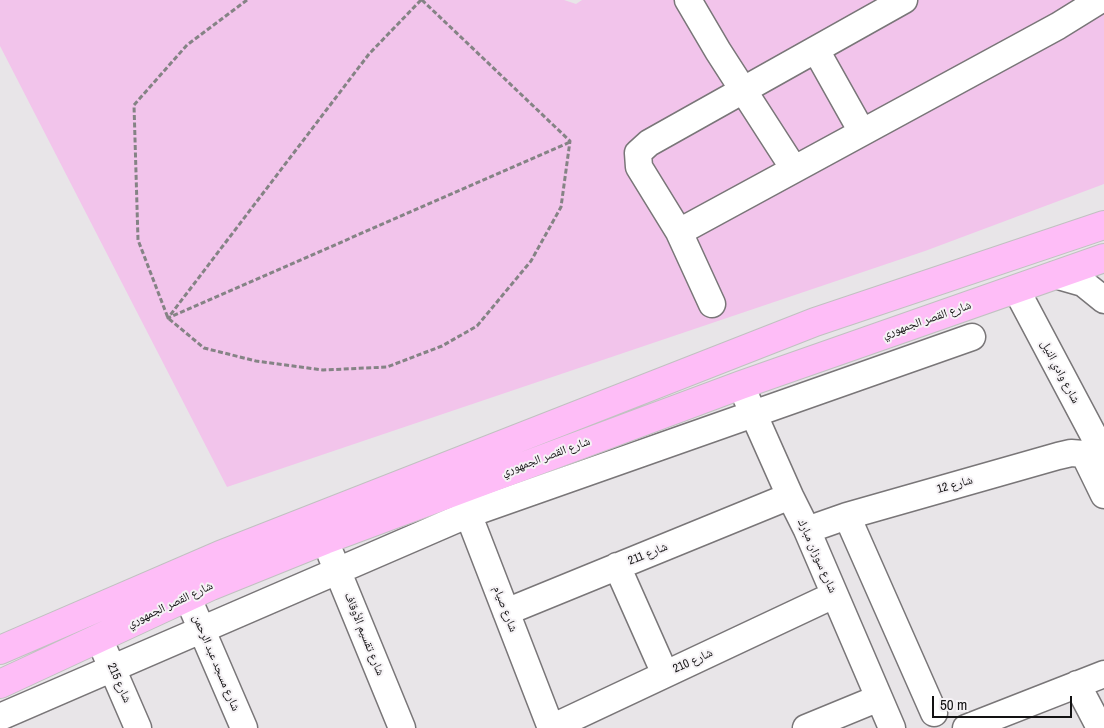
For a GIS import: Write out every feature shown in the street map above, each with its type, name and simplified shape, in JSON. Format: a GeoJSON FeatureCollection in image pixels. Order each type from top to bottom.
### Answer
{"type":"FeatureCollection","features":[{"type":"Feature","properties":{"kind":"main road","name":"شارع القصر الجمهوري"},"geometry":{"type":"LineString","coordinates":[[0,650],[220,555],[815,322],[1104,224]]}},
{"type":"Feature","properties":{"kind":"main road","name":"شارع القصر الجمهوري"},"geometry":{"type":"LineString","coordinates":[[0,684],[234,576],[325,540],[464,502],[741,385],[1104,258]]}},
{"type":"Feature","properties":{"kind":"street"},"geometry":{"type":"LineString","coordinates":[[688,0],[794,169]]}},
{"type":"Feature","properties":{"kind":"street"},"geometry":{"type":"LineString","coordinates":[[712,304],[679,232],[639,167],[638,153],[649,142],[904,0]]}},
{"type":"Feature","properties":{"kind":"street"},"geometry":{"type":"LineString","coordinates":[[679,232],[1058,26],[1100,0]]}},
{"type":"Feature","properties":{"kind":"street"},"geometry":{"type":"LineString","coordinates":[[816,50],[862,132]]}},
{"type":"Feature","properties":{"kind":"street"},"geometry":{"type":"LineString","coordinates":[[1056,275],[1083,283],[1104,300]]}},
{"type":"Feature","properties":{"kind":"street","name":"شارع وادي النيل"},"geometry":{"type":"LineString","coordinates":[[1016,289],[1097,457],[1104,495]]}},
{"type":"Feature","properties":{"kind":"street"},"geometry":{"type":"LineString","coordinates":[[3,728],[0,719],[112,668],[338,571],[464,502],[753,414],[972,337]]}},
{"type":"Feature","properties":{"kind":"street","name":"شارع سوزان مبارك"},"geometry":{"type":"LineString","coordinates":[[741,385],[892,728]]}},
{"type":"Feature","properties":{"kind":"street","name":"شارع 12"},"geometry":{"type":"LineString","coordinates":[[806,530],[847,516],[1058,456],[1071,453],[1097,457]]}},
{"type":"Feature","properties":{"kind":"street","name":"شارع 211"},"geometry":{"type":"LineString","coordinates":[[506,612],[790,496]]}},
{"type":"Feature","properties":{"kind":"street","name":"شارع صيام"},"geometry":{"type":"LineString","coordinates":[[464,502],[551,728]]}},
{"type":"Feature","properties":{"kind":"street"},"geometry":{"type":"LineString","coordinates":[[847,516],[934,713]]}},
{"type":"Feature","properties":{"kind":"street","name":"شارع تقسيم الأوقاف"},"geometry":{"type":"LineString","coordinates":[[325,540],[402,728]]}},
{"type":"Feature","properties":{"kind":"street"},"geometry":{"type":"LineString","coordinates":[[617,566],[665,674]]}},
{"type":"Feature","properties":{"kind":"street","name":"شارع 210"},"geometry":{"type":"LineString","coordinates":[[551,728],[834,595]]}},
{"type":"Feature","properties":{"kind":"street","name":"شارع مسجد عبد الرحمن"},"geometry":{"type":"LineString","coordinates":[[188,598],[244,728]]}},
{"type":"Feature","properties":{"kind":"street","name":"شارع 215"},"geometry":{"type":"LineString","coordinates":[[99,638],[138,728]]}},
{"type":"Feature","properties":{"kind":"street"},"geometry":{"type":"LineString","coordinates":[[966,728],[1001,722],[1077,684],[1104,674]]}},
{"type":"Feature","properties":{"kind":"street"},"geometry":{"type":"LineString","coordinates":[[1077,684],[1100,728]]}},
{"type":"Feature","properties":{"kind":"street"},"geometry":{"type":"LineString","coordinates":[[806,728],[879,698]]}},
{"type":"Feature","properties":{"kind":"path"},"geometry":{"type":"LineString","coordinates":[[247,0],[187,45],[134,105],[138,240],[168,318],[204,348],[256,361],[323,370],[387,367],[442,346],[477,326],[531,261],[561,207],[570,141]]}},
{"type":"Feature","properties":{"kind":"path"},"geometry":{"type":"LineString","coordinates":[[168,318],[369,54],[421,0],[570,141]]}},
{"type":"Feature","properties":{"kind":"path"},"geometry":{"type":"LineString","coordinates":[[168,318],[570,141]]}},
{"type":"Feature","properties":{"kind":"shaded area"},"geometry":{"type":"Polygon","coordinates":[[[0,0],[564,0],[576,4],[582,0],[1104,0],[1104,184],[925,251],[227,487],[0,46],[0,0]]]}}]}
